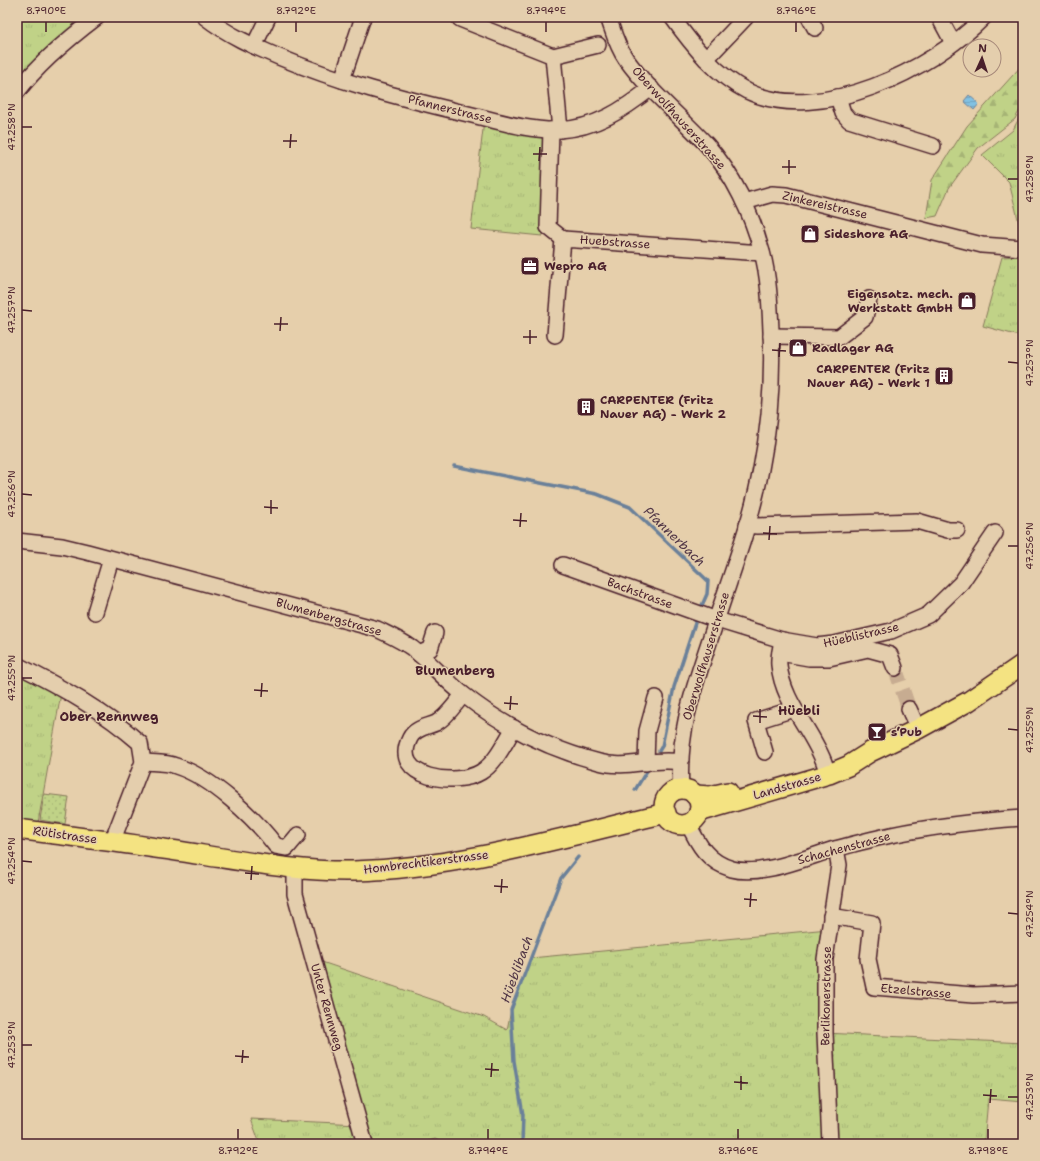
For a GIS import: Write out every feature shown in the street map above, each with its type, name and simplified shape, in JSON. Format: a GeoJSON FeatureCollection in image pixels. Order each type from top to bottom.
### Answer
{"type":"FeatureCollection","features":[{"type":"Feature","properties":{"kind":"main road","name":"Landstrasse"},"geometry":{"type":"LineString","coordinates":[[691,805],[830,774],[848,766],[870,752],[918,729],[969,701],[1023,664]]}},
{"type":"Feature","properties":{"kind":"main road","name":"Landstrasse"},"geometry":{"type":"LineString","coordinates":[[691,805],[710,796],[870,752]]}},
{"type":"Feature","properties":{"kind":"main road"},"geometry":{"type":"LineString","coordinates":[[676,790],[691,805],[683,824],[672,821],[666,813],[664,807],[667,797],[676,790]]}},
{"type":"Feature","properties":{"kind":"main road","name":"Hombrechtikerstrasse"},"geometry":{"type":"LineString","coordinates":[[112,842],[294,869],[374,870],[476,857],[536,846],[666,813]]}},
{"type":"Feature","properties":{"kind":"main road","name":"Rütistrasse"},"geometry":{"type":"LineString","coordinates":[[17,829],[112,842]]}},
{"type":"Feature","properties":{"kind":"street"},"geometry":{"type":"LineString","coordinates":[[17,92],[55,51],[97,17]]}},
{"type":"Feature","properties":{"kind":"street","name":"Pfannerstrasse"},"geometry":{"type":"LineString","coordinates":[[206,17],[237,39],[342,80],[409,99],[535,129],[555,130],[580,127],[612,116],[651,88]]}},
{"type":"Feature","properties":{"kind":"street"},"geometry":{"type":"LineString","coordinates":[[254,46],[268,17]]}},
{"type":"Feature","properties":{"kind":"street"},"geometry":{"type":"LineString","coordinates":[[342,80],[363,17]]}},
{"type":"Feature","properties":{"kind":"street","name":"Oberwolfhauserstrasse"},"geometry":{"type":"LineString","coordinates":[[608,17],[626,59],[651,88],[708,146],[727,172],[744,202],[762,253],[770,306],[771,396],[761,470],[747,525],[707,616],[682,739],[674,761],[691,805]]}},
{"type":"Feature","properties":{"kind":"street"},"geometry":{"type":"LineString","coordinates":[[672,17],[684,34],[706,59],[728,80],[762,97],[796,102],[838,97],[874,87],[928,61],[953,43],[984,17]]}},
{"type":"Feature","properties":{"kind":"street"},"geometry":{"type":"LineString","coordinates":[[939,17],[953,43]]}},
{"type":"Feature","properties":{"kind":"street"},"geometry":{"type":"LineString","coordinates":[[460,20],[553,56],[598,45]]}},
{"type":"Feature","properties":{"kind":"street"},"geometry":{"type":"LineString","coordinates":[[706,59],[739,20]]}},
{"type":"Feature","properties":{"kind":"street"},"geometry":{"type":"LineString","coordinates":[[553,56],[555,130],[548,227],[564,239]]}},
{"type":"Feature","properties":{"kind":"street"},"geometry":{"type":"LineString","coordinates":[[838,97],[843,113],[849,120],[933,146]]}},
{"type":"Feature","properties":{"kind":"street","name":"Zinkereistrasse"},"geometry":{"type":"LineString","coordinates":[[744,202],[772,194],[786,195],[982,245],[1023,248]]}},
{"type":"Feature","properties":{"kind":"street","name":"Huebstrasse"},"geometry":{"type":"LineString","coordinates":[[555,335],[564,239],[762,253]]}},
{"type":"Feature","properties":{"kind":"street"},"geometry":{"type":"LineString","coordinates":[[771,336],[839,337],[865,317],[870,299]]}},
{"type":"Feature","properties":{"kind":"street"},"geometry":{"type":"LineString","coordinates":[[747,525],[757,526],[917,521],[948,530],[957,530]]}},
{"type":"Feature","properties":{"kind":"street","name":"Hüeblistrasse"},"geometry":{"type":"LineString","coordinates":[[707,616],[781,647],[834,644],[891,631],[928,615],[961,583],[995,533]]}},
{"type":"Feature","properties":{"kind":"street","name":"Blumenbergstrasse"},"geometry":{"type":"LineString","coordinates":[[17,541],[62,546],[377,629],[398,639],[419,654],[463,695],[514,728],[561,750],[599,762],[624,766],[649,762],[674,761]]}},
{"type":"Feature","properties":{"kind":"street"},"geometry":{"type":"LineString","coordinates":[[95,612],[111,559]]}},
{"type":"Feature","properties":{"kind":"street","name":"Bachstrasse"},"geometry":{"type":"LineString","coordinates":[[563,565],[707,616]]}},
{"type":"Feature","properties":{"kind":"street"},"geometry":{"type":"LineString","coordinates":[[419,654],[430,649],[435,633]]}},
{"type":"Feature","properties":{"kind":"street"},"geometry":{"type":"LineString","coordinates":[[825,765],[818,747],[789,701],[779,664],[781,647],[809,658],[828,658],[868,649],[890,655],[895,668]]}},
{"type":"Feature","properties":{"kind":"street"},"geometry":{"type":"LineString","coordinates":[[17,665],[62,687],[128,732],[140,743],[142,762],[112,842]]}},
{"type":"Feature","properties":{"kind":"street"},"geometry":{"type":"LineString","coordinates":[[463,695],[442,719],[420,728],[411,736],[407,747],[407,757],[411,766],[419,773],[443,779],[465,778],[480,773],[490,764],[514,728]]}},
{"type":"Feature","properties":{"kind":"street"},"geometry":{"type":"LineString","coordinates":[[649,762],[647,731],[656,698]]}},
{"type":"Feature","properties":{"kind":"street"},"geometry":{"type":"LineString","coordinates":[[765,752],[756,721],[794,709]]}},
{"type":"Feature","properties":{"kind":"street"},"geometry":{"type":"LineString","coordinates":[[909,709],[918,729]]}},
{"type":"Feature","properties":{"kind":"street"},"geometry":{"type":"LineString","coordinates":[[142,762],[175,765],[190,771],[247,812],[276,846],[286,848],[298,835]]}},
{"type":"Feature","properties":{"kind":"street","name":"Schachenstrasse"},"geometry":{"type":"LineString","coordinates":[[691,805],[695,839],[710,858],[734,870],[755,870],[784,865],[836,849],[890,835],[934,827],[991,820],[1023,818]]}},
{"type":"Feature","properties":{"kind":"street","name":"Berlikonerstrasse"},"geometry":{"type":"LineString","coordinates":[[830,1144],[825,1006],[825,958],[838,865],[836,849]]}},
{"type":"Feature","properties":{"kind":"street","name":"Unter Rennweg"},"geometry":{"type":"LineString","coordinates":[[294,869],[295,894],[365,1144]]}},
{"type":"Feature","properties":{"kind":"street","name":"Etzelstrasse"},"geometry":{"type":"LineString","coordinates":[[830,916],[872,923],[868,959],[874,987],[973,995],[1023,993]]}},
{"type":"Feature","properties":{"kind":"green space"},"geometry":{"type":"Polygon","coordinates":[[[17,17],[97,17],[22,78],[17,73],[17,17]]]}},
{"type":"Feature","properties":{"kind":"green space"},"geometry":{"type":"Polygon","coordinates":[[[1023,64],[1023,104],[1015,119],[978,148],[949,188],[937,216],[926,218],[932,180],[967,126],[1023,64]]]}},
{"type":"Feature","properties":{"kind":"green space"},"geometry":{"type":"Polygon","coordinates":[[[1023,110],[1023,222],[1019,223],[1009,182],[982,155],[1013,130],[1023,110]]]}},
{"type":"Feature","properties":{"kind":"green space"},"geometry":{"type":"Polygon","coordinates":[[[484,121],[544,134],[542,236],[471,229],[484,121]]]}},
{"type":"Feature","properties":{"kind":"green space"},"geometry":{"type":"Polygon","coordinates":[[[1023,256],[1023,337],[983,326],[1002,257],[1023,256]]]}},
{"type":"Feature","properties":{"kind":"green space"},"geometry":{"type":"Polygon","coordinates":[[[17,668],[62,688],[38,823],[17,820],[17,668]]]}},
{"type":"Feature","properties":{"kind":"green space"},"geometry":{"type":"Polygon","coordinates":[[[44,794],[69,797],[65,824],[40,820],[44,794]]]}},
{"type":"Feature","properties":{"kind":"green space"},"geometry":{"type":"Polygon","coordinates":[[[828,929],[825,1033],[1023,1043],[1023,1102],[988,1099],[984,1144],[445,1144],[435,1139],[420,1144],[260,1144],[251,1119],[359,1124],[313,959],[484,1017],[507,1030],[511,1010],[531,958],[828,929]]]}},
{"type":"Feature","properties":{"kind":"water"},"geometry":{"type":"Polygon","coordinates":[[[969,95],[979,104],[974,110],[964,101],[969,95]]]}},
{"type":"Feature","properties":{"kind":"waterway","name":"Pfannerbach"},"geometry":{"type":"LineString","coordinates":[[454,466],[597,494],[630,507],[708,581],[707,594],[700,610]]}},
{"type":"Feature","properties":{"kind":"waterway","name":"Pfannerbach"},"geometry":{"type":"LineString","coordinates":[[659,751],[662,746],[674,687],[697,617]]}},
{"type":"Feature","properties":{"kind":"waterway","name":"Pfannerbach"},"geometry":{"type":"LineString","coordinates":[[635,790],[648,769]]}},
{"type":"Feature","properties":{"kind":"waterway","name":"Hüeblibach"},"geometry":{"type":"LineString","coordinates":[[522,1144],[523,1115],[514,1061],[511,1010],[561,878],[578,857]]}},
{"type":"Feature","properties":{"kind":"tunnel"},"geometry":{"type":"LineString","coordinates":[[895,668],[909,709]]}},
{"type":"Feature","properties":{"kind":"place","name":"Sideshore AG"},"geometry":{"type":"Point","coordinates":[810,234]}},
{"type":"Feature","properties":{"kind":"place","name":"Wepro AG"},"geometry":{"type":"Point","coordinates":[530,266]}},
{"type":"Feature","properties":{"kind":"place","name":"Eigensatz. mech. Werkstatt GmbH"},"geometry":{"type":"Point","coordinates":[967,301]}},
{"type":"Feature","properties":{"kind":"place","name":"Radlager AG"},"geometry":{"type":"Point","coordinates":[798,348]}},
{"type":"Feature","properties":{"kind":"place","name":"CARPENTER (Fritz Nauer AG) - Werk 1"},"geometry":{"type":"Point","coordinates":[944,376]}},
{"type":"Feature","properties":{"kind":"place","name":"CARPENTER (Fritz Nauer AG) - Werk 2"},"geometry":{"type":"Point","coordinates":[586,407]}},
{"type":"Feature","properties":{"kind":"place","name":"s‘Pub"},"geometry":{"type":"Point","coordinates":[877,732]}},
{"type":"Feature","properties":{"kind":"district","name":"Blumenberg"},"geometry":{"type":"Point","coordinates":[455,670]}},
{"type":"Feature","properties":{"kind":"district","name":"Hüebli"},"geometry":{"type":"Point","coordinates":[799,710]}},
{"type":"Feature","properties":{"kind":"district","name":"Ober Rennweg"},"geometry":{"type":"Point","coordinates":[109,716]}}]}
